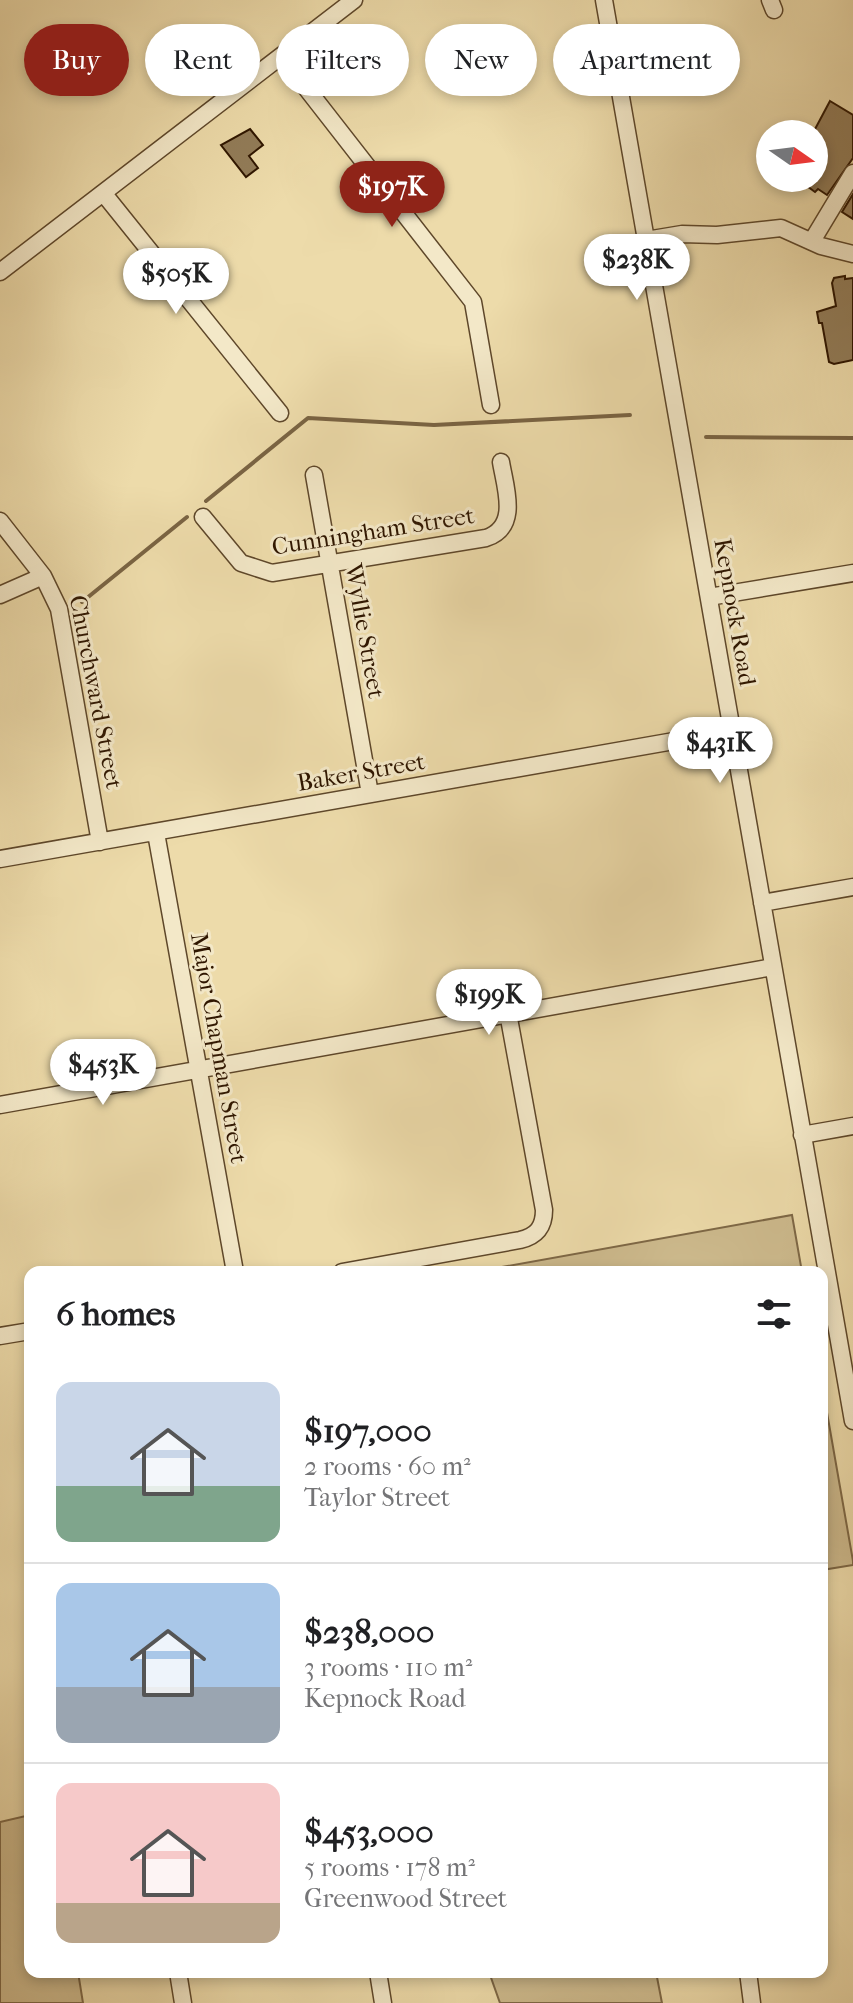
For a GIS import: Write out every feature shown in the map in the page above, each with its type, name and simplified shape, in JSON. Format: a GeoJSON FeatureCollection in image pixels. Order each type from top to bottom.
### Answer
{"type":"FeatureCollection","features":[{"type":"Feature","properties":{"kind":"street","name":"Kepnock Road"},"geometry":{"type":"LineString","coordinates":[[604,0],[802,1135],[847,1350],[853,1421]]}},
{"type":"Feature","properties":{"kind":"street"},"geometry":{"type":"LineString","coordinates":[[322,24],[350,1]]}},
{"type":"Feature","properties":{"kind":"street"},"geometry":{"type":"LineString","coordinates":[[0,272],[276,62]]}},
{"type":"Feature","properties":{"kind":"street"},"geometry":{"type":"LineString","coordinates":[[312,96],[473,302],[491,405]]}},
{"type":"Feature","properties":{"kind":"street"},"geometry":{"type":"LineString","coordinates":[[812,241],[853,173]]}},
{"type":"Feature","properties":{"kind":"street"},"geometry":{"type":"LineString","coordinates":[[104,194],[280,413]]}},
{"type":"Feature","properties":{"kind":"street"},"geometry":{"type":"LineString","coordinates":[[646,240],[769,227],[793,231],[812,241],[853,254]]}},
{"type":"Feature","properties":{"kind":"street","name":"Cunningham Street"},"geometry":{"type":"LineString","coordinates":[[203,517],[241,563],[258,578],[486,538],[510,528],[501,462]]}},
{"type":"Feature","properties":{"kind":"street","name":"Wyllie Street"},"geometry":{"type":"LineString","coordinates":[[314,475],[370,794]]}},
{"type":"Feature","properties":{"kind":"street","name":"Churchward Street"},"geometry":{"type":"LineString","coordinates":[[0,521],[43,576],[59,609],[100,842]]}},
{"type":"Feature","properties":{"kind":"street"},"geometry":{"type":"LineString","coordinates":[[709,597],[853,573]]}},
{"type":"Feature","properties":{"kind":"street"},"geometry":{"type":"LineString","coordinates":[[0,595],[43,576]]}},
{"type":"Feature","properties":{"kind":"street","name":"Baker Street"},"geometry":{"type":"LineString","coordinates":[[0,859],[731,731]]}},
{"type":"Feature","properties":{"kind":"street","name":"Major Chapman Street"},"geometry":{"type":"LineString","coordinates":[[156,833],[234,1266]]}},
{"type":"Feature","properties":{"kind":"street"},"geometry":{"type":"LineString","coordinates":[[762,903],[853,887]]}},
{"type":"Feature","properties":{"kind":"street"},"geometry":{"type":"LineString","coordinates":[[0,1105],[773,967]]}},
{"type":"Feature","properties":{"kind":"street"},"geometry":{"type":"LineString","coordinates":[[375,1266],[520,1240],[536,1234],[542,1227],[544,1210],[508,1013]]}},
{"type":"Feature","properties":{"kind":"street"},"geometry":{"type":"LineString","coordinates":[[802,1135],[853,1126]]}},
{"type":"Feature","properties":{"kind":"street"},"geometry":{"type":"LineString","coordinates":[[0,1336],[24,1332]]}},
{"type":"Feature","properties":{"kind":"street"},"geometry":{"type":"LineString","coordinates":[[179,1978],[183,2003]]}},
{"type":"Feature","properties":{"kind":"street"},"geometry":{"type":"LineString","coordinates":[[379,1978],[383,2003]]}},
{"type":"Feature","properties":{"kind":"street"},"geometry":{"type":"LineString","coordinates":[[749,1978],[752,2003]]}},
{"type":"Feature","properties":{"kind":"shaded area"},"geometry":{"type":"Polygon","coordinates":[[[792,1215],[801,1266],[507,1266],[792,1215]]]}},
{"type":"Feature","properties":{"kind":"shaded area"},"geometry":{"type":"Polygon","coordinates":[[[828,1418],[853,1561],[853,1565],[828,1569],[828,1418]]]}},
{"type":"Feature","properties":{"kind":"shaded area"},"geometry":{"type":"Polygon","coordinates":[[[24,1816],[24,1978],[79,1978],[83,2003],[0,2003],[0,1822],[24,1816]]]}},
{"type":"Feature","properties":{"kind":"shaded area"},"geometry":{"type":"Polygon","coordinates":[[[491,1978],[657,1978],[662,2003],[500,2003],[491,1978]]]}},
{"type":"Feature","properties":{"kind":"building"},"geometry":{"type":"Polygon","coordinates":[[[830,101],[853,115],[853,158],[827,195],[822,192],[828,192],[828,120],[820,120],[830,101]]]}},
{"type":"Feature","properties":{"kind":"building"},"geometry":{"type":"Polygon","coordinates":[[[250,129],[263,145],[249,156],[258,168],[246,177],[221,145],[250,129]]]}},
{"type":"Feature","properties":{"kind":"building"},"geometry":{"type":"Polygon","coordinates":[[[853,194],[853,219],[842,212],[853,194]]]}},
{"type":"Feature","properties":{"kind":"building"},"geometry":{"type":"Polygon","coordinates":[[[845,276],[845,279],[853,278],[853,360],[834,364],[829,362],[817,312],[836,306],[832,283],[834,278],[845,276]]]}},
{"type":"Feature","properties":{"kind":"waterway"},"geometry":{"type":"LineString","coordinates":[[206,501],[308,418],[434,425],[630,415]]}},
{"type":"Feature","properties":{"kind":"waterway"},"geometry":{"type":"LineString","coordinates":[[706,437],[853,438]]}},
{"type":"Feature","properties":{"kind":"waterway"},"geometry":{"type":"LineString","coordinates":[[82,602],[187,517]]}}]}
